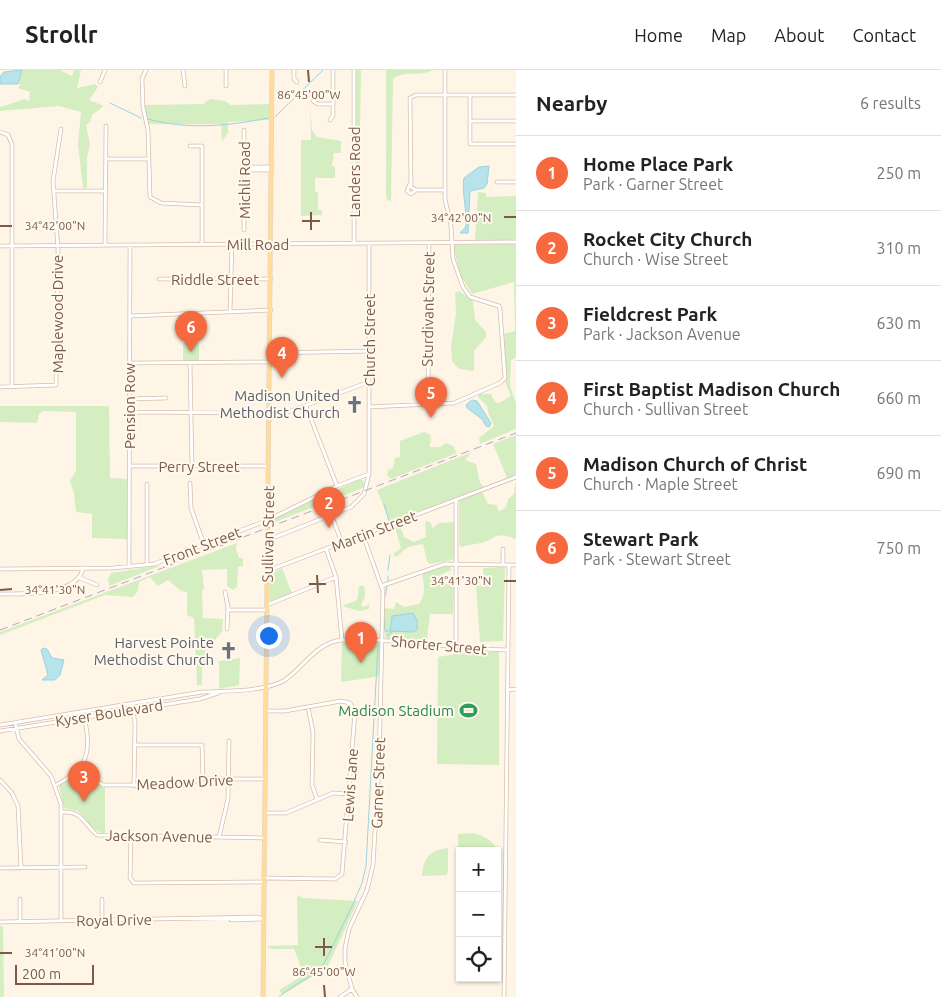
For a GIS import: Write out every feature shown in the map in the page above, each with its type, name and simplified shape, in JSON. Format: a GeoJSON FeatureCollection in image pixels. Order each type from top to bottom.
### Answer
{"type":"FeatureCollection","features":[{"type":"Feature","properties":{"kind":"main road","name":"Sullivan Street"},"geometry":{"type":"LineString","coordinates":[[262,997],[272,244],[272,70]]}},
{"type":"Feature","properties":{"kind":"street"},"geometry":{"type":"LineString","coordinates":[[100,82],[105,70]]}},
{"type":"Feature","properties":{"kind":"street"},"geometry":{"type":"LineString","coordinates":[[146,70],[142,79],[143,107],[148,130],[148,192],[154,202],[202,204]]}},
{"type":"Feature","properties":{"kind":"street"},"geometry":{"type":"LineString","coordinates":[[183,70],[185,86]]}},
{"type":"Feature","properties":{"kind":"street"},"geometry":{"type":"LineString","coordinates":[[226,70],[226,86]]}},
{"type":"Feature","properties":{"kind":"street"},"geometry":{"type":"LineString","coordinates":[[294,70],[294,79],[297,82]]}},
{"type":"Feature","properties":{"kind":"street"},"geometry":{"type":"LineString","coordinates":[[330,120],[333,116],[333,70]]}},
{"type":"Feature","properties":{"kind":"street","name":"Landers Road"},"geometry":{"type":"LineString","coordinates":[[354,70],[354,244]]}},
{"type":"Feature","properties":{"kind":"street"},"geometry":{"type":"LineString","coordinates":[[369,407],[454,403],[500,383],[505,378],[499,306],[475,300],[466,292],[455,267],[445,190],[445,70]]}},
{"type":"Feature","properties":{"kind":"street"},"geometry":{"type":"LineString","coordinates":[[445,190],[416,190],[411,187],[410,98],[416,95],[516,95]]}},
{"type":"Feature","properties":{"kind":"street"},"geometry":{"type":"LineString","coordinates":[[470,96],[470,144],[516,144]]}},
{"type":"Feature","properties":{"kind":"street"},"geometry":{"type":"LineString","coordinates":[[313,102],[333,104]]}},
{"type":"Feature","properties":{"kind":"street"},"geometry":{"type":"LineString","coordinates":[[470,121],[516,121]]}},
{"type":"Feature","properties":{"kind":"street"},"geometry":{"type":"LineString","coordinates":[[105,244],[106,126]]}},
{"type":"Feature","properties":{"kind":"street"},"geometry":{"type":"LineString","coordinates":[[57,245],[53,169],[61,130]]}},
{"type":"Feature","properties":{"kind":"street","name":"Michli Road"},"geometry":{"type":"LineString","coordinates":[[244,130],[244,230]]}},
{"type":"Feature","properties":{"kind":"street"},"geometry":{"type":"LineString","coordinates":[[0,132],[8,135],[12,144],[12,386]]}},
{"type":"Feature","properties":{"kind":"street"},"geometry":{"type":"LineString","coordinates":[[190,146],[202,146],[202,244]]}},
{"type":"Feature","properties":{"kind":"street"},"geometry":{"type":"LineString","coordinates":[[106,159],[148,159]]}},
{"type":"Feature","properties":{"kind":"street"},"geometry":{"type":"LineString","coordinates":[[244,168],[272,168]]}},
{"type":"Feature","properties":{"kind":"street"},"geometry":{"type":"LineString","coordinates":[[497,182],[515,181]]}},
{"type":"Feature","properties":{"kind":"street"},"geometry":{"type":"LineString","coordinates":[[55,192],[105,191]]}},
{"type":"Feature","properties":{"kind":"street","name":"Mill Road"},"geometry":{"type":"LineString","coordinates":[[0,246],[516,242]]}},
{"type":"Feature","properties":{"kind":"street","name":"Sturdivant Street"},"geometry":{"type":"LineString","coordinates":[[428,405],[429,243]]}},
{"type":"Feature","properties":{"kind":"street"},"geometry":{"type":"LineString","coordinates":[[230,312],[232,244]]}},
{"type":"Feature","properties":{"kind":"street","name":"Church Street"},"geometry":{"type":"LineString","coordinates":[[268,540],[352,506],[361,499],[366,490],[369,437],[370,244]]}},
{"type":"Feature","properties":{"kind":"street","name":"Maplewood Drive"},"geometry":{"type":"LineString","coordinates":[[0,387],[56,386],[57,245]]}},
{"type":"Feature","properties":{"kind":"street","name":"Pension Row"},"geometry":{"type":"LineString","coordinates":[[128,567],[130,245]]}},
{"type":"Feature","properties":{"kind":"street","name":"Riddle Street"},"geometry":{"type":"LineString","coordinates":[[160,280],[271,279]]}},
{"type":"Feature","properties":{"kind":"street"},"geometry":{"type":"LineString","coordinates":[[130,316],[271,310]]}},
{"type":"Feature","properties":{"kind":"street"},"geometry":{"type":"LineString","coordinates":[[270,354],[370,351]]}},
{"type":"Feature","properties":{"kind":"street"},"geometry":{"type":"LineString","coordinates":[[130,363],[270,362]]}},
{"type":"Feature","properties":{"kind":"street"},"geometry":{"type":"LineString","coordinates":[[190,363],[192,466]]}},
{"type":"Feature","properties":{"kind":"street"},"geometry":{"type":"LineString","coordinates":[[269,419],[369,382]]}},
{"type":"Feature","properties":{"kind":"street"},"geometry":{"type":"LineString","coordinates":[[129,399],[166,398]]}},
{"type":"Feature","properties":{"kind":"street"},"geometry":{"type":"LineString","coordinates":[[306,406],[337,486]]}},
{"type":"Feature","properties":{"kind":"street"},"geometry":{"type":"LineString","coordinates":[[129,412],[269,413]]}},
{"type":"Feature","properties":{"kind":"street","name":"Perry Street"},"geometry":{"type":"LineString","coordinates":[[129,466],[269,466]]}},
{"type":"Feature","properties":{"kind":"street","name":"Front Street"},"geometry":{"type":"LineString","coordinates":[[0,569],[147,566],[268,520],[337,486],[368,474]]}},
{"type":"Feature","properties":{"kind":"street","name":"Martin Street"},"geometry":{"type":"LineString","coordinates":[[267,570],[516,477]]}},
{"type":"Feature","properties":{"kind":"street"},"geometry":{"type":"LineString","coordinates":[[190,483],[191,508],[204,545]]}},
{"type":"Feature","properties":{"kind":"street"},"geometry":{"type":"LineString","coordinates":[[147,484],[147,566]]}},
{"type":"Feature","properties":{"kind":"street"},"geometry":{"type":"LineString","coordinates":[[456,500],[457,563],[454,617],[456,645]]}},
{"type":"Feature","properties":{"kind":"street"},"geometry":{"type":"LineString","coordinates":[[331,514],[342,543]]}},
{"type":"Feature","properties":{"kind":"street"},"geometry":{"type":"LineString","coordinates":[[267,531],[277,535]]}},
{"type":"Feature","properties":{"kind":"street","name":"Garner Street"},"geometry":{"type":"LineString","coordinates":[[357,997],[352,989],[345,962],[345,948],[349,929],[367,890],[373,864],[378,794],[381,641],[381,586],[363,535]]}},
{"type":"Feature","properties":{"kind":"street"},"geometry":{"type":"LineString","coordinates":[[326,549],[336,577],[342,640]]}},
{"type":"Feature","properties":{"kind":"street"},"geometry":{"type":"LineString","coordinates":[[503,549],[503,564]]}},
{"type":"Feature","properties":{"kind":"street"},"geometry":{"type":"LineString","coordinates":[[381,586],[431,567],[457,563],[516,565]]}},
{"type":"Feature","properties":{"kind":"street"},"geometry":{"type":"LineString","coordinates":[[504,997],[509,565]]}},
{"type":"Feature","properties":{"kind":"street"},"geometry":{"type":"LineString","coordinates":[[0,594],[62,588],[80,578],[84,568]]}},
{"type":"Feature","properties":{"kind":"street"},"geometry":{"type":"LineString","coordinates":[[267,605],[336,577]]}},
{"type":"Feature","properties":{"kind":"street"},"geometry":{"type":"LineString","coordinates":[[80,578],[97,585]]}},
{"type":"Feature","properties":{"kind":"street"},"geometry":{"type":"LineString","coordinates":[[225,592],[228,610],[227,629]]}},
{"type":"Feature","properties":{"kind":"street"},"geometry":{"type":"LineString","coordinates":[[228,610],[267,610]]}},
{"type":"Feature","properties":{"kind":"street","name":"Shorter Street"},"geometry":{"type":"LineString","coordinates":[[266,686],[285,680],[321,648],[342,640],[456,645],[477,649],[508,650]]}},
{"type":"Feature","properties":{"kind":"street","name":"Kyser Boulevard"},"geometry":{"type":"LineString","coordinates":[[0,725],[194,694],[218,693],[266,686]]}},
{"type":"Feature","properties":{"kind":"street"},"geometry":{"type":"LineString","coordinates":[[507,690],[516,689]]}},
{"type":"Feature","properties":{"kind":"street","name":"Kyser Boulevard"},"geometry":{"type":"LineString","coordinates":[[0,731],[195,700],[218,693]]}},
{"type":"Feature","properties":{"kind":"street"},"geometry":{"type":"LineString","coordinates":[[194,694],[195,700]]}},
{"type":"Feature","properties":{"kind":"street","name":"Lewis Lane"},"geometry":{"type":"LineString","coordinates":[[130,837],[130,878],[134,883],[335,878],[344,870],[353,707],[347,701],[341,701],[285,711],[266,711]]}},
{"type":"Feature","properties":{"kind":"street"},"geometry":{"type":"LineString","coordinates":[[132,704],[134,786]]}},
{"type":"Feature","properties":{"kind":"street"},"geometry":{"type":"LineString","coordinates":[[308,707],[313,732],[312,785],[317,799]]}},
{"type":"Feature","properties":{"kind":"street"},"geometry":{"type":"LineString","coordinates":[[102,708],[104,714]]}},
{"type":"Feature","properties":{"kind":"street"},"geometry":{"type":"LineString","coordinates":[[56,785],[80,769],[88,751],[83,712]]}},
{"type":"Feature","properties":{"kind":"street"},"geometry":{"type":"LineString","coordinates":[[15,722],[19,739],[41,763],[56,785],[63,812],[60,867],[61,921]]}},
{"type":"Feature","properties":{"kind":"street"},"geometry":{"type":"LineString","coordinates":[[218,837],[226,810],[228,741]]}},
{"type":"Feature","properties":{"kind":"street"},"geometry":{"type":"LineString","coordinates":[[134,745],[202,744],[203,779]]}},
{"type":"Feature","properties":{"kind":"street","name":"Meadow Drive"},"geometry":{"type":"LineString","coordinates":[[80,769],[103,785],[181,785],[203,779],[265,779]]}},
{"type":"Feature","properties":{"kind":"street"},"geometry":{"type":"LineString","coordinates":[[0,780],[12,793],[18,806],[21,868]]}},
{"type":"Feature","properties":{"kind":"street"},"geometry":{"type":"LineString","coordinates":[[265,814],[286,813],[333,793],[349,794]]}},
{"type":"Feature","properties":{"kind":"street","name":"Jackson Avenue"},"geometry":{"type":"LineString","coordinates":[[63,812],[76,812],[98,835],[264,838]]}},
{"type":"Feature","properties":{"kind":"street"},"geometry":{"type":"LineString","coordinates":[[320,840],[346,842]]}},
{"type":"Feature","properties":{"kind":"street"},"geometry":{"type":"LineString","coordinates":[[0,868],[85,867]]}},
{"type":"Feature","properties":{"kind":"street"},"geometry":{"type":"LineString","coordinates":[[20,899],[20,922]]}},
{"type":"Feature","properties":{"kind":"street"},"geometry":{"type":"LineString","coordinates":[[102,899],[102,921]]}},
{"type":"Feature","properties":{"kind":"street","name":"Royal Drive"},"geometry":{"type":"LineString","coordinates":[[0,922],[228,919],[238,921],[263,919]]}},
{"type":"Feature","properties":{"kind":"street"},"geometry":{"type":"LineString","coordinates":[[340,997],[352,989]]}},
{"type":"Feature","properties":{"kind":"green space"},"geometry":{"type":"Polygon","coordinates":[[[22,70],[60,70],[72,76],[74,70],[81,70],[77,88],[95,84],[98,87],[89,100],[104,106],[92,115],[90,122],[86,125],[90,144],[87,158],[87,188],[83,188],[78,145],[81,112],[59,106],[0,111],[0,107],[25,99],[29,101],[30,92],[18,88],[21,84],[18,84],[22,70]]]}},
{"type":"Feature","properties":{"kind":"green space"},"geometry":{"type":"Polygon","coordinates":[[[356,70],[361,70],[359,201],[358,211],[355,212],[356,70]]]}},
{"type":"Feature","properties":{"kind":"green space"},"geometry":{"type":"Polygon","coordinates":[[[386,70],[432,70],[397,76],[393,79],[391,201],[387,200],[386,193],[386,70]]]}},
{"type":"Feature","properties":{"kind":"green space"},"geometry":{"type":"Polygon","coordinates":[[[210,99],[225,101],[231,105],[270,104],[271,120],[228,122],[228,133],[222,141],[221,124],[148,124],[144,105],[203,104],[210,99]]]}},
{"type":"Feature","properties":{"kind":"green space"},"geometry":{"type":"Polygon","coordinates":[[[310,106],[312,130],[317,137],[341,141],[341,153],[334,153],[332,166],[335,167],[335,178],[315,178],[315,192],[318,192],[318,210],[322,210],[322,215],[301,216],[301,140],[311,140],[310,106]]]}},
{"type":"Feature","properties":{"kind":"green space"},"geometry":{"type":"Polygon","coordinates":[[[478,192],[486,193],[486,197],[516,196],[516,240],[475,240],[478,192]]]}},
{"type":"Feature","properties":{"kind":"green space"},"geometry":{"type":"Polygon","coordinates":[[[516,244],[516,358],[511,360],[510,386],[516,403],[516,429],[480,444],[479,438],[494,426],[487,406],[478,397],[479,394],[491,394],[495,402],[499,403],[511,396],[505,382],[507,378],[503,334],[515,331],[514,282],[472,294],[460,275],[453,245],[516,244]]]}},
{"type":"Feature","properties":{"kind":"green space"},"geometry":{"type":"Polygon","coordinates":[[[459,291],[473,301],[475,320],[486,332],[486,337],[474,351],[474,371],[459,369],[452,361],[451,347],[456,313],[455,293],[459,291]]]}},
{"type":"Feature","properties":{"kind":"green space"},"geometry":{"type":"Polygon","coordinates":[[[183,343],[199,343],[199,361],[183,361],[183,343]]]}},
{"type":"Feature","properties":{"kind":"green space"},"geometry":{"type":"Polygon","coordinates":[[[0,406],[109,406],[110,478],[127,479],[127,539],[92,538],[92,514],[76,512],[74,493],[70,481],[76,471],[76,412],[43,411],[39,414],[37,423],[0,422],[0,406]]]}},
{"type":"Feature","properties":{"kind":"green space"},"geometry":{"type":"Polygon","coordinates":[[[424,432],[431,435],[430,447],[440,447],[446,443],[453,446],[457,453],[391,479],[387,475],[388,470],[393,468],[395,458],[400,457],[400,441],[424,432]]]}},
{"type":"Feature","properties":{"kind":"green space"},"geometry":{"type":"Polygon","coordinates":[[[516,435],[516,475],[507,478],[493,444],[516,435]]]}},
{"type":"Feature","properties":{"kind":"green space"},"geometry":{"type":"Polygon","coordinates":[[[472,452],[465,460],[476,464],[480,483],[484,487],[390,522],[377,490],[472,452]]]}},
{"type":"Feature","properties":{"kind":"green space"},"geometry":{"type":"Polygon","coordinates":[[[358,480],[363,480],[365,487],[270,524],[270,520],[358,480]]]}},
{"type":"Feature","properties":{"kind":"green space"},"geometry":{"type":"Polygon","coordinates":[[[516,481],[516,539],[500,535],[478,544],[462,547],[459,545],[459,500],[482,492],[488,504],[497,505],[497,509],[500,511],[506,507],[508,499],[514,494],[516,481]]]}},
{"type":"Feature","properties":{"kind":"green space"},"geometry":{"type":"Polygon","coordinates":[[[425,521],[430,522],[433,528],[439,523],[455,522],[454,558],[452,560],[430,564],[427,561],[423,544],[408,547],[396,557],[393,554],[401,548],[394,525],[399,523],[404,537],[414,542],[426,537],[425,521]]]}},
{"type":"Feature","properties":{"kind":"green space"},"geometry":{"type":"Polygon","coordinates":[[[237,543],[236,549],[239,558],[243,558],[243,566],[238,567],[237,587],[233,590],[227,586],[227,569],[202,570],[204,589],[202,591],[203,618],[223,619],[222,632],[205,651],[205,663],[202,663],[202,685],[197,685],[194,618],[187,615],[187,592],[181,591],[168,580],[158,586],[150,577],[139,582],[138,591],[133,597],[105,595],[0,635],[0,632],[237,543]]]}},
{"type":"Feature","properties":{"kind":"green space"},"geometry":{"type":"Polygon","coordinates":[[[446,565],[451,566],[451,570],[434,578],[437,584],[454,583],[453,614],[430,614],[427,640],[386,639],[383,608],[394,609],[396,602],[404,607],[419,604],[423,594],[422,576],[425,571],[446,565]]]}},
{"type":"Feature","properties":{"kind":"green space"},"geometry":{"type":"Polygon","coordinates":[[[160,566],[109,586],[108,579],[111,573],[160,566]]]}},
{"type":"Feature","properties":{"kind":"green space"},"geometry":{"type":"Polygon","coordinates":[[[505,567],[503,641],[480,642],[476,586],[483,585],[483,568],[505,567]]]}},
{"type":"Feature","properties":{"kind":"green space"},"geometry":{"type":"Polygon","coordinates":[[[282,568],[292,593],[270,602],[269,575],[282,568]]]}},
{"type":"Feature","properties":{"kind":"green space"},"geometry":{"type":"Polygon","coordinates":[[[359,586],[364,586],[365,591],[361,605],[363,607],[369,604],[369,609],[359,611],[342,606],[357,600],[359,586]]]}},
{"type":"Feature","properties":{"kind":"green space"},"geometry":{"type":"Polygon","coordinates":[[[342,642],[382,642],[381,676],[341,682],[342,642]]]}},
{"type":"Feature","properties":{"kind":"green space","name":"Madison Stadium"},"geometry":{"type":"Polygon","coordinates":[[[468,652],[499,652],[499,765],[437,764],[438,657],[468,652]]]}},
{"type":"Feature","properties":{"kind":"green space"},"geometry":{"type":"Polygon","coordinates":[[[240,658],[239,685],[219,689],[219,661],[240,658]]]}},
{"type":"Feature","properties":{"kind":"green space"},"geometry":{"type":"Polygon","coordinates":[[[80,772],[97,785],[105,787],[105,835],[91,827],[78,811],[64,808],[59,786],[80,772]]]}},
{"type":"Feature","properties":{"kind":"green space"},"geometry":{"type":"Polygon","coordinates":[[[473,833],[482,836],[493,843],[495,847],[458,847],[458,834],[473,833]]]}},
{"type":"Feature","properties":{"kind":"green space"},"geometry":{"type":"Polygon","coordinates":[[[448,848],[448,872],[446,875],[422,876],[424,864],[429,856],[436,851],[448,848]]]}},
{"type":"Feature","properties":{"kind":"green space"},"geometry":{"type":"Polygon","coordinates":[[[299,895],[302,898],[358,901],[327,968],[282,995],[279,990],[304,975],[294,949],[271,949],[266,946],[298,945],[297,898],[299,895]]]}},
{"type":"Feature","properties":{"kind":"green space"},"geometry":{"type":"Polygon","coordinates":[[[0,926],[3,926],[4,997],[0,997],[0,926]]]}},
{"type":"Feature","properties":{"kind":"water"},"geometry":{"type":"Polygon","coordinates":[[[22,70],[18,84],[0,84],[0,77],[4,72],[22,70]]]}},
{"type":"Feature","properties":{"kind":"water"},"geometry":{"type":"Polygon","coordinates":[[[489,166],[487,184],[484,188],[470,191],[468,233],[460,233],[466,225],[463,190],[464,178],[479,167],[489,166]]]}},
{"type":"Feature","properties":{"kind":"water"},"geometry":{"type":"Polygon","coordinates":[[[472,400],[477,401],[491,423],[489,427],[467,408],[466,405],[472,400]]]}},
{"type":"Feature","properties":{"kind":"water"},"geometry":{"type":"Polygon","coordinates":[[[413,613],[417,620],[417,630],[412,632],[390,631],[392,616],[413,613]]]}},
{"type":"Feature","properties":{"kind":"water"},"geometry":{"type":"Polygon","coordinates":[[[43,648],[47,649],[52,658],[64,660],[60,675],[55,680],[42,680],[48,675],[41,650],[43,648]]]}},
{"type":"Feature","properties":{"kind":"waterway"},"geometry":{"type":"LineString","coordinates":[[275,117],[323,70]]}},
{"type":"Feature","properties":{"kind":"waterway"},"geometry":{"type":"LineString","coordinates":[[110,103],[141,118]]}},
{"type":"Feature","properties":{"kind":"waterway"},"geometry":{"type":"LineString","coordinates":[[148,119],[178,125],[208,126],[268,118]]}},
{"type":"Feature","properties":{"kind":"waterway"},"geometry":{"type":"LineString","coordinates":[[384,504],[389,521]]}},
{"type":"Feature","properties":{"kind":"waterway"},"geometry":{"type":"LineString","coordinates":[[388,570],[390,555]]}},
{"type":"Feature","properties":{"kind":"waterway"},"geometry":{"type":"LineString","coordinates":[[388,576],[388,581]]}},
{"type":"Feature","properties":{"kind":"waterway"},"geometry":{"type":"LineString","coordinates":[[385,597],[387,587]]}},
{"type":"Feature","properties":{"kind":"waterway"},"geometry":{"type":"LineString","coordinates":[[384,618],[385,631],[390,631]]}},
{"type":"Feature","properties":{"kind":"waterway"},"geometry":{"type":"LineString","coordinates":[[386,636],[392,632]]}},
{"type":"Feature","properties":{"kind":"waterway"},"geometry":{"type":"LineString","coordinates":[[279,997],[324,964],[362,883],[366,866],[378,645]]}},
{"type":"Feature","properties":{"kind":"railway"},"geometry":{"type":"LineString","coordinates":[[0,630],[516,433]]}},
{"type":"Feature","properties":{"kind":"place","name":"Stewart Park"},"geometry":{"type":"Point","coordinates":[191,352]}},
{"type":"Feature","properties":{"kind":"place","name":"First Baptist Madison Church"},"geometry":{"type":"Point","coordinates":[282,378]}},
{"type":"Feature","properties":{"kind":"place","name":"Madison United Methodist Church"},"geometry":{"type":"Point","coordinates":[354,404]}},
{"type":"Feature","properties":{"kind":"place","name":"Madison Church of Christ"},"geometry":{"type":"Point","coordinates":[431,418]}},
{"type":"Feature","properties":{"kind":"place","name":"Rocket City Church"},"geometry":{"type":"Point","coordinates":[329,528]}},
{"type":"Feature","properties":{"kind":"place","name":"Harvest Pointe Methodist Church"},"geometry":{"type":"Point","coordinates":[228,651]}},
{"type":"Feature","properties":{"kind":"place","name":"Home Place Park"},"geometry":{"type":"Point","coordinates":[361,663]}},
{"type":"Feature","properties":{"kind":"place","name":"Madison Stadium"},"geometry":{"type":"Point","coordinates":[468,710]}},
{"type":"Feature","properties":{"kind":"place","name":"Fieldcrest Park"},"geometry":{"type":"Point","coordinates":[84,802]}}]}
